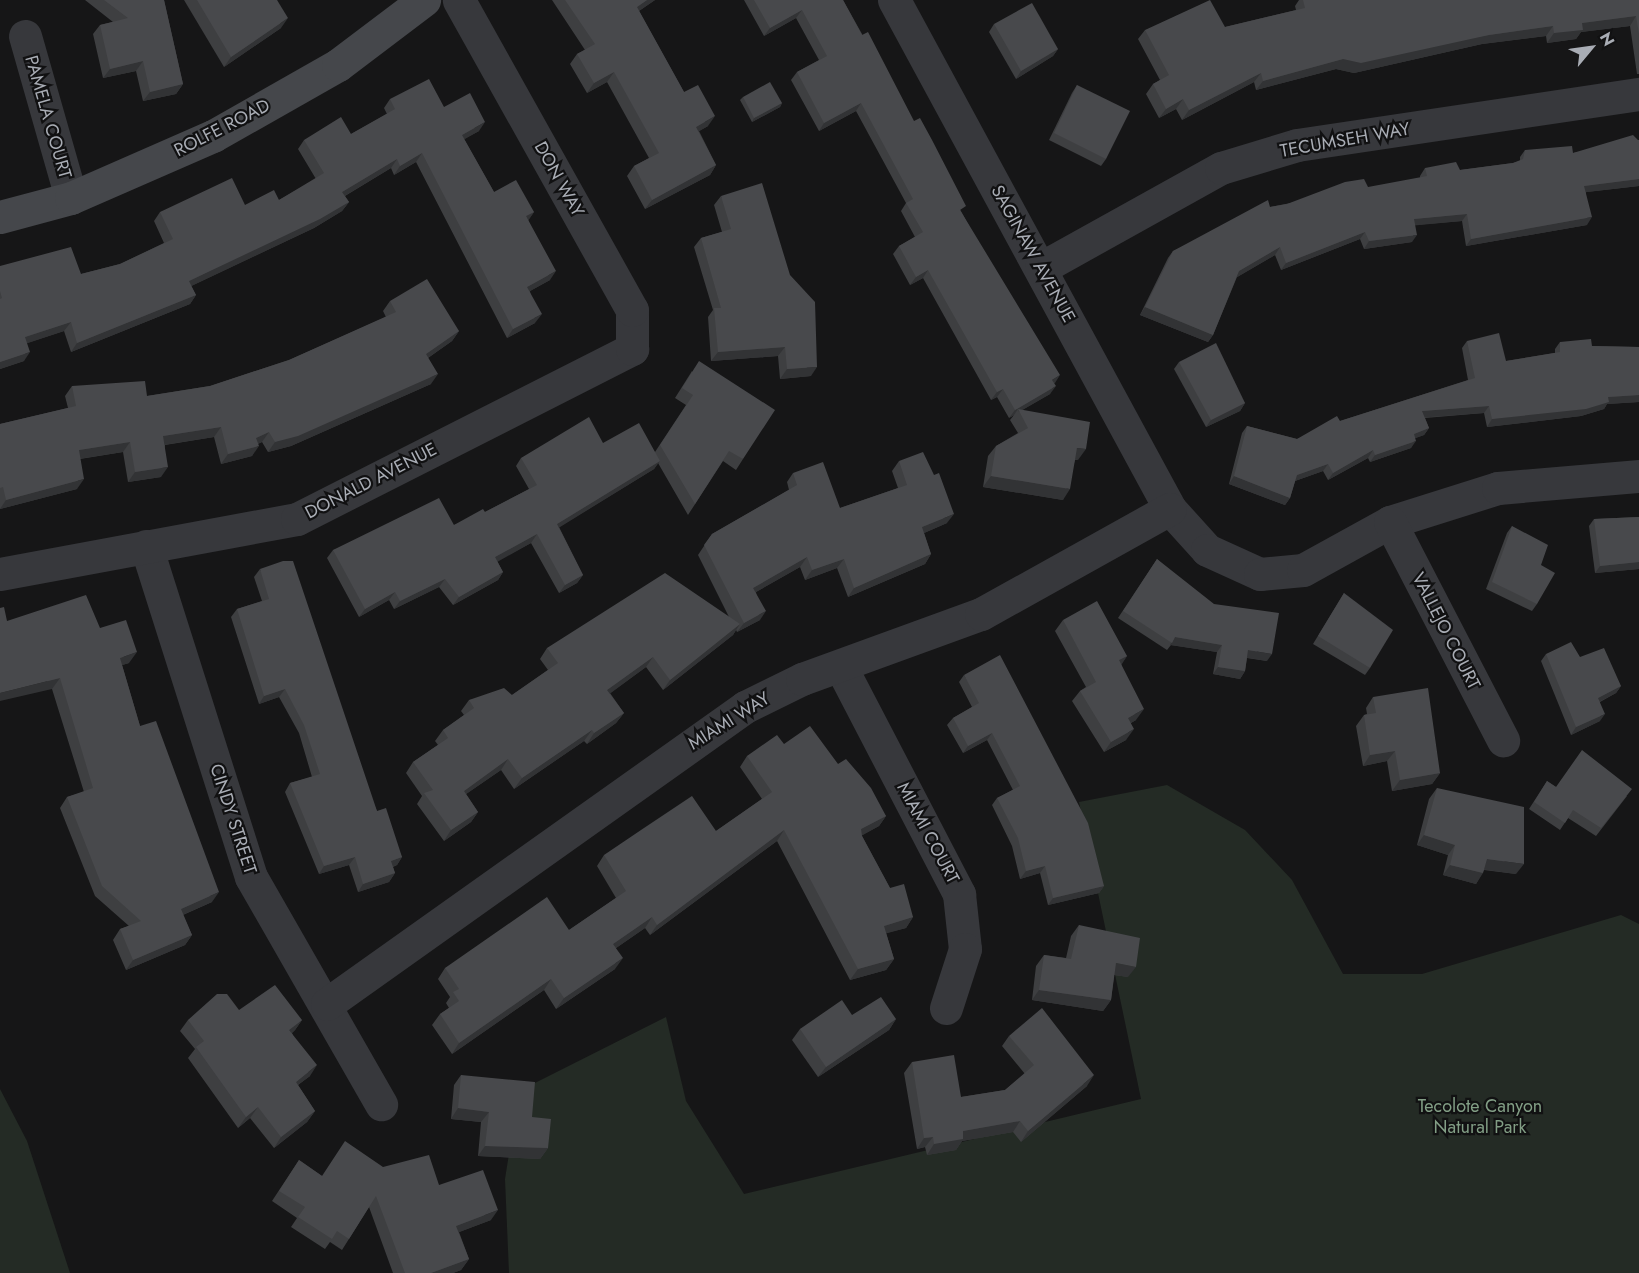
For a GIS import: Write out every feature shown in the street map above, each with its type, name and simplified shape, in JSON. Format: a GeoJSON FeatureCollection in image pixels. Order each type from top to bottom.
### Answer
{"type":"FeatureCollection","features":[{"type":"Feature","properties":{"kind":"street","name":"ROLFE ROAD"},"geometry":{"type":"LineString","coordinates":[[0,217],[71,198],[213,136],[338,65],[424,0]]}},
{"type":"Feature","properties":{"kind":"street","name":"DON WAY"},"geometry":{"type":"LineString","coordinates":[[459,0],[632,310],[632,349],[619,356]]}},
{"type":"Feature","properties":{"kind":"street","name":"SAGINAW AVENUE"},"geometry":{"type":"LineString","coordinates":[[894,0],[1170,509],[1207,550],[1260,574],[1303,570],[1390,522],[1498,488],[1639,476]]}},
{"type":"Feature","properties":{"kind":"street","name":"PAMELA COURT"},"geometry":{"type":"LineString","coordinates":[[25,36],[71,198]]}},
{"type":"Feature","properties":{"kind":"street","name":"TECUMSEH WAY"},"geometry":{"type":"LineString","coordinates":[[1041,268],[1221,168],[1297,145],[1639,94]]}},
{"type":"Feature","properties":{"kind":"street","name":"DONALD AVENUE"},"geometry":{"type":"LineString","coordinates":[[0,574],[297,519],[619,356]]}},
{"type":"Feature","properties":{"kind":"street","name":"MIAMI WAY"},"geometry":{"type":"LineString","coordinates":[[327,1004],[745,707],[802,679],[842,669],[981,614],[1170,509]]}},
{"type":"Feature","properties":{"kind":"street","name":"VALLEJO COURT"},"geometry":{"type":"LineString","coordinates":[[1390,522],[1503,740]]}},
{"type":"Feature","properties":{"kind":"street","name":"CINDY STREET"},"geometry":{"type":"LineString","coordinates":[[146,546],[251,878],[327,1004],[381,1104]]}},
{"type":"Feature","properties":{"kind":"street","name":"MIAMI COURT"},"geometry":{"type":"LineString","coordinates":[[842,669],[959,894],[965,948],[946,1008]]}},
{"type":"Feature","properties":{"kind":"green space","name":"Tecolote Canyon Natural Park"},"geometry":{"type":"Polygon","coordinates":[[[1167,785],[1245,830],[1292,880],[1343,974],[1422,974],[1621,915],[1639,924],[1639,1273],[509,1273],[505,1179],[519,1091],[666,1017],[686,1101],[744,1194],[1141,1099],[1079,802],[1167,785]]]}},
{"type":"Feature","properties":{"kind":"green space"},"geometry":{"type":"Polygon","coordinates":[[[0,1089],[27,1141],[70,1273],[0,1273],[0,1089]]]}},
{"type":"Feature","properties":{"kind":"building"},"geometry":{"type":"Polygon","coordinates":[[[104,0],[164,0],[183,84],[150,92],[143,61],[110,69],[100,25],[128,18],[104,0]]]}},
{"type":"Feature","properties":{"kind":"building"},"geometry":{"type":"Polygon","coordinates":[[[197,0],[277,0],[288,18],[231,57],[197,0]]]}},
{"type":"Feature","properties":{"kind":"building"},"geometry":{"type":"Polygon","coordinates":[[[565,0],[647,0],[637,7],[684,92],[698,85],[715,116],[696,127],[716,165],[652,200],[634,166],[659,153],[614,72],[594,83],[577,54],[595,44],[565,0]]]}},
{"type":"Feature","properties":{"kind":"building"},"geometry":{"type":"Polygon","coordinates":[[[754,0],[843,0],[862,35],[868,32],[914,121],[920,118],[966,206],[960,210],[1060,375],[1052,380],[1056,386],[1015,410],[1003,389],[997,392],[928,270],[916,277],[899,246],[923,232],[906,203],[913,199],[861,103],[824,123],[797,72],[827,56],[802,10],[770,28],[754,0]]]}},
{"type":"Feature","properties":{"kind":"building"},"geometry":{"type":"Polygon","coordinates":[[[1210,0],[1225,27],[1305,8],[1303,0],[1639,0],[1639,34],[1636,16],[1582,23],[1583,30],[1554,33],[1553,26],[1489,35],[1361,63],[1343,59],[1263,81],[1261,73],[1189,110],[1183,99],[1166,109],[1153,84],[1169,75],[1145,30],[1210,0]]]}},
{"type":"Feature","properties":{"kind":"building"},"geometry":{"type":"Polygon","coordinates":[[[1032,3],[1058,49],[1021,71],[994,24],[1032,3]]]}},
{"type":"Feature","properties":{"kind":"building"},"geometry":{"type":"Polygon","coordinates":[[[429,79],[444,107],[470,93],[485,122],[462,135],[494,192],[516,180],[534,212],[526,216],[556,271],[527,287],[542,314],[513,329],[422,153],[400,166],[397,159],[342,192],[349,202],[320,219],[189,281],[196,295],[77,343],[71,322],[25,337],[30,352],[0,362],[0,299],[2,298],[0,266],[71,247],[81,274],[120,264],[173,239],[160,212],[232,178],[245,205],[274,190],[279,200],[324,173],[304,140],[341,117],[351,134],[395,109],[390,99],[429,79]]]}},
{"type":"Feature","properties":{"kind":"building"},"geometry":{"type":"Polygon","coordinates":[[[770,82],[782,103],[754,118],[743,97],[770,82]]]}},
{"type":"Feature","properties":{"kind":"building"},"geometry":{"type":"Polygon","coordinates":[[[1077,85],[1130,111],[1106,159],[1054,133],[1077,85]]]}},
{"type":"Feature","properties":{"kind":"building"},"geometry":{"type":"Polygon","coordinates":[[[1633,135],[1639,140],[1639,179],[1584,186],[1592,217],[1471,239],[1467,214],[1414,219],[1417,235],[1369,241],[1365,232],[1286,263],[1280,247],[1239,271],[1213,335],[1145,307],[1173,251],[1268,200],[1270,207],[1287,204],[1345,182],[1364,179],[1368,187],[1427,176],[1425,168],[1456,162],[1460,170],[1513,163],[1523,159],[1525,150],[1572,146],[1573,153],[1633,135]]]}},
{"type":"Feature","properties":{"kind":"building"},"geometry":{"type":"Polygon","coordinates":[[[762,183],[790,275],[815,302],[817,367],[787,369],[785,347],[718,352],[714,308],[721,308],[701,238],[731,229],[721,196],[762,183]]]}},
{"type":"Feature","properties":{"kind":"building"},"geometry":{"type":"Polygon","coordinates":[[[427,279],[459,331],[426,354],[438,374],[298,436],[275,442],[269,432],[256,438],[259,446],[228,454],[221,427],[163,436],[168,467],[135,472],[130,442],[79,450],[84,479],[6,500],[3,487],[0,488],[0,424],[76,406],[72,386],[145,381],[147,396],[210,386],[289,360],[396,312],[390,301],[427,279]]]}},
{"type":"Feature","properties":{"kind":"building"},"geometry":{"type":"Polygon","coordinates":[[[1499,333],[1506,361],[1560,352],[1560,342],[1591,339],[1592,346],[1639,347],[1639,395],[1608,397],[1609,402],[1586,409],[1492,419],[1489,406],[1422,411],[1429,428],[1414,434],[1416,441],[1375,455],[1373,450],[1333,473],[1328,464],[1297,475],[1290,498],[1234,476],[1247,426],[1297,439],[1337,416],[1340,421],[1475,378],[1467,341],[1499,333]]]}},
{"type":"Feature","properties":{"kind":"building"},"geometry":{"type":"Polygon","coordinates":[[[1216,343],[1245,403],[1211,420],[1179,362],[1216,343]]]}},
{"type":"Feature","properties":{"kind":"building"},"geometry":{"type":"Polygon","coordinates":[[[699,361],[775,410],[743,459],[729,451],[695,504],[660,445],[693,395],[682,388],[699,361]]]}},
{"type":"Feature","properties":{"kind":"building"},"geometry":{"type":"Polygon","coordinates":[[[1018,409],[1090,422],[1086,449],[1077,448],[1070,489],[991,476],[996,446],[1028,428],[1018,409]]]}},
{"type":"Feature","properties":{"kind":"building"},"geometry":{"type":"Polygon","coordinates":[[[589,417],[603,443],[639,423],[660,461],[557,524],[583,575],[565,585],[537,534],[495,557],[503,572],[459,597],[445,579],[400,601],[395,592],[365,609],[333,550],[439,498],[454,525],[483,509],[485,512],[537,485],[521,458],[589,417]]]}},
{"type":"Feature","properties":{"kind":"building"},"geometry":{"type":"Polygon","coordinates":[[[923,452],[934,475],[939,473],[954,514],[922,527],[931,554],[854,588],[844,559],[812,570],[807,557],[753,588],[766,611],[744,623],[704,545],[712,534],[797,485],[793,473],[823,462],[840,508],[907,485],[899,461],[923,452]]]}},
{"type":"Feature","properties":{"kind":"building"},"geometry":{"type":"Polygon","coordinates":[[[1639,517],[1639,562],[1600,566],[1594,519],[1639,517]]]}},
{"type":"Feature","properties":{"kind":"building"},"geometry":{"type":"Polygon","coordinates":[[[1512,526],[1548,545],[1541,565],[1555,573],[1537,604],[1492,582],[1512,526]]]}},
{"type":"Feature","properties":{"kind":"building"},"geometry":{"type":"Polygon","coordinates":[[[1157,559],[1214,604],[1279,613],[1272,654],[1248,650],[1245,671],[1218,667],[1222,645],[1175,637],[1172,643],[1123,611],[1157,559]]]}},
{"type":"Feature","properties":{"kind":"building"},"geometry":{"type":"Polygon","coordinates":[[[283,561],[293,561],[377,811],[386,808],[402,857],[391,861],[395,873],[363,884],[355,857],[324,866],[290,783],[320,774],[304,725],[285,689],[264,696],[237,609],[269,599],[260,569],[283,561]]]}},
{"type":"Feature","properties":{"kind":"building"},"geometry":{"type":"Polygon","coordinates":[[[665,573],[740,624],[670,680],[653,657],[607,690],[624,713],[594,733],[592,730],[522,778],[508,759],[464,791],[478,812],[451,830],[424,793],[433,790],[413,762],[448,738],[443,730],[474,708],[469,700],[504,688],[512,695],[558,663],[547,648],[665,573]]]}},
{"type":"Feature","properties":{"kind":"building"},"geometry":{"type":"Polygon","coordinates":[[[1344,593],[1393,630],[1370,668],[1318,636],[1344,593]]]}},
{"type":"Feature","properties":{"kind":"building"},"geometry":{"type":"Polygon","coordinates":[[[86,595],[100,628],[126,620],[137,652],[120,658],[140,726],[156,721],[219,892],[181,909],[192,935],[133,960],[120,929],[141,921],[102,886],[67,797],[93,788],[60,678],[0,693],[0,608],[4,607],[7,621],[86,595]]]}},
{"type":"Feature","properties":{"kind":"building"},"geometry":{"type":"Polygon","coordinates":[[[1097,601],[1127,656],[1119,660],[1144,709],[1128,718],[1134,729],[1111,742],[1080,691],[1096,682],[1063,620],[1097,601]]]}},
{"type":"Feature","properties":{"kind":"building"},"geometry":{"type":"Polygon","coordinates":[[[1571,642],[1580,657],[1604,648],[1621,686],[1598,698],[1605,714],[1576,727],[1546,654],[1571,642]]]}},
{"type":"Feature","properties":{"kind":"building"},"geometry":{"type":"Polygon","coordinates":[[[1000,655],[1088,823],[1104,886],[1053,898],[1045,866],[1026,871],[1018,838],[997,798],[1020,786],[992,733],[968,746],[953,718],[979,703],[964,675],[1000,655]]]}},
{"type":"Feature","properties":{"kind":"building"},"geometry":{"type":"Polygon","coordinates":[[[1428,688],[1440,773],[1400,780],[1395,751],[1370,755],[1364,715],[1376,713],[1373,697],[1428,688]]]}},
{"type":"Feature","properties":{"kind":"building"},"geometry":{"type":"Polygon","coordinates":[[[810,726],[838,764],[846,759],[871,788],[886,816],[861,829],[862,836],[890,888],[904,884],[913,917],[884,926],[894,959],[858,969],[784,830],[657,925],[652,917],[613,944],[623,958],[564,998],[551,979],[459,1043],[440,1014],[459,1001],[453,992],[459,989],[445,968],[547,897],[569,930],[626,891],[604,855],[692,796],[716,831],[772,792],[747,756],[777,735],[784,744],[810,726]]]}},
{"type":"Feature","properties":{"kind":"building"},"geometry":{"type":"Polygon","coordinates":[[[1582,750],[1632,789],[1601,828],[1573,810],[1565,823],[1534,802],[1547,781],[1556,787],[1582,750]]]}},
{"type":"Feature","properties":{"kind":"building"},"geometry":{"type":"Polygon","coordinates":[[[1437,788],[1524,807],[1524,864],[1487,859],[1483,873],[1450,865],[1455,845],[1424,835],[1437,788]]]}},
{"type":"Feature","properties":{"kind":"building"},"geometry":{"type":"Polygon","coordinates":[[[1079,925],[1140,938],[1136,967],[1116,963],[1111,1000],[1039,990],[1044,955],[1071,959],[1079,925]]]}},
{"type":"Feature","properties":{"kind":"building"},"geometry":{"type":"Polygon","coordinates":[[[275,985],[302,1020],[289,1030],[317,1065],[296,1082],[315,1111],[281,1137],[258,1107],[246,1117],[196,1047],[204,1041],[188,1020],[217,994],[227,994],[239,1010],[275,985]]]}},
{"type":"Feature","properties":{"kind":"building"},"geometry":{"type":"Polygon","coordinates":[[[881,997],[896,1019],[826,1067],[800,1029],[842,1000],[852,1015],[881,997]]]}},
{"type":"Feature","properties":{"kind":"building"},"geometry":{"type":"Polygon","coordinates":[[[1042,1008],[1094,1075],[1028,1131],[1020,1121],[963,1131],[963,1139],[934,1144],[933,1137],[924,1138],[912,1062],[954,1055],[961,1097],[1005,1090],[1034,1065],[1009,1036],[1042,1008]]]}},
{"type":"Feature","properties":{"kind":"building"},"geometry":{"type":"Polygon","coordinates":[[[461,1075],[535,1082],[532,1117],[551,1119],[548,1148],[485,1146],[489,1112],[458,1108],[461,1075]]]}},
{"type":"Feature","properties":{"kind":"building"},"geometry":{"type":"Polygon","coordinates":[[[345,1141],[383,1167],[429,1155],[439,1185],[483,1170],[498,1210],[456,1226],[469,1259],[431,1273],[405,1273],[376,1196],[349,1239],[337,1231],[332,1239],[298,1217],[305,1207],[279,1191],[299,1160],[322,1176],[345,1141]]]}}]}
